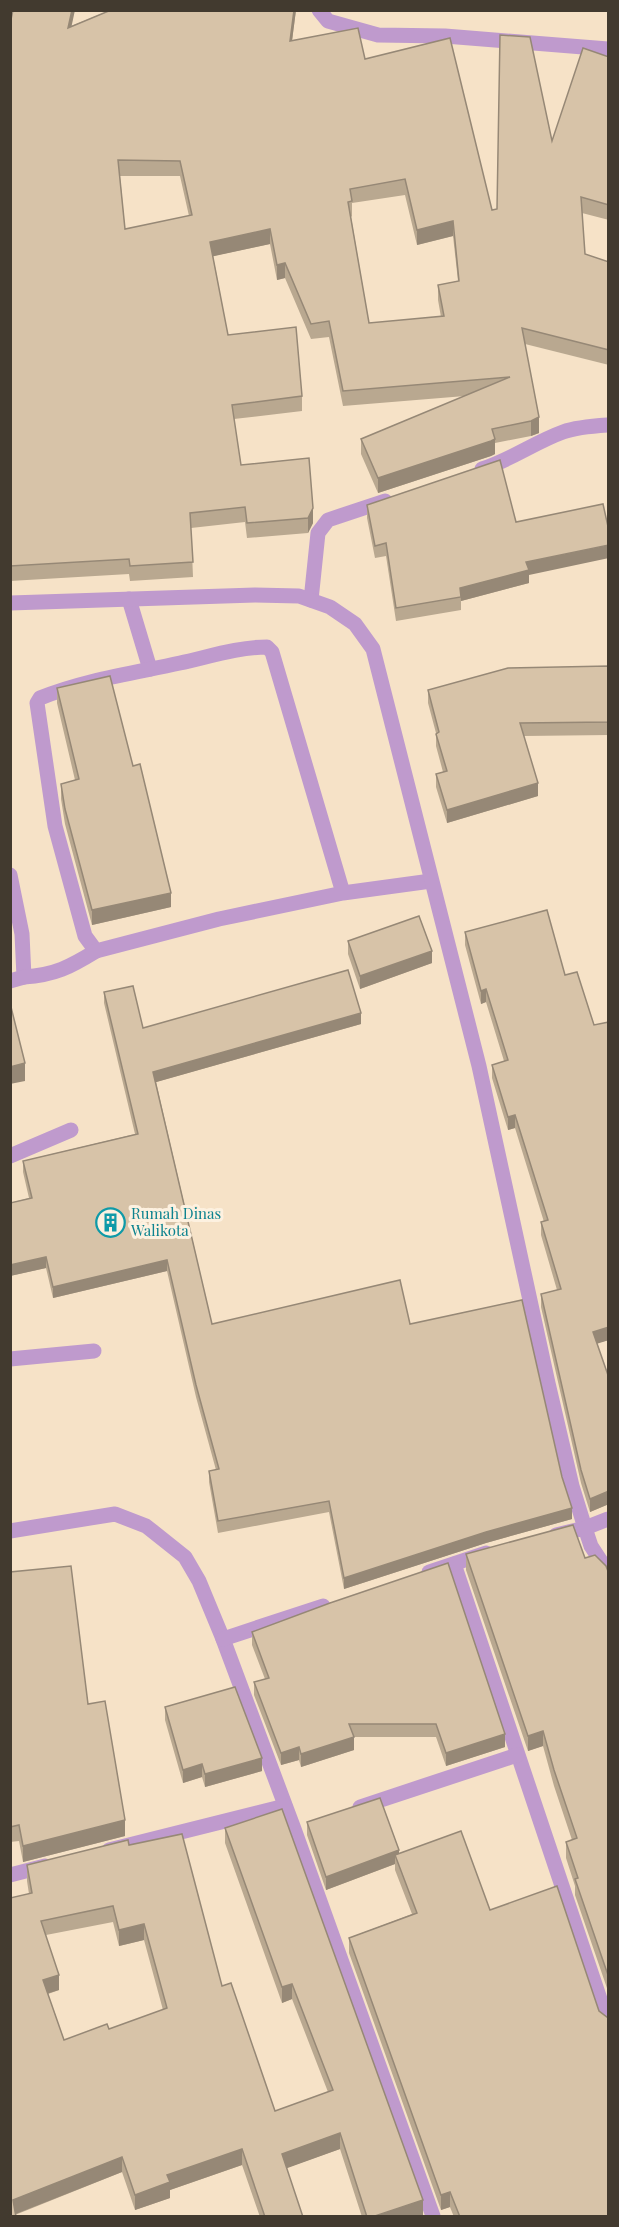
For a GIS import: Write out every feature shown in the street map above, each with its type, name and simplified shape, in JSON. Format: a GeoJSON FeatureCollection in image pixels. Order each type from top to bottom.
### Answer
{"type":"FeatureCollection","features":[{"type":"Feature","properties":{"kind":"street"},"geometry":{"type":"LineString","coordinates":[[319,10],[328,21],[378,35],[445,36],[609,49]]}},
{"type":"Feature","properties":{"kind":"street"},"geometry":{"type":"LineString","coordinates":[[462,476],[495,465],[560,433],[609,425]]}},
{"type":"Feature","properties":{"kind":"street"},"geometry":{"type":"LineString","coordinates":[[311,600],[318,533],[321,526],[328,520],[398,497]]}},
{"type":"Feature","properties":{"kind":"street"},"geometry":{"type":"LineString","coordinates":[[10,603],[255,595],[299,596],[330,607],[355,624],[373,649],[479,1066],[572,1486],[591,1546],[609,1572]]}},
{"type":"Feature","properties":{"kind":"street"},"geometry":{"type":"LineString","coordinates":[[129,599],[150,669]]}},
{"type":"Feature","properties":{"kind":"street"},"geometry":{"type":"LineString","coordinates":[[96,951],[85,936],[55,826],[37,704],[40,698],[67,689],[150,669],[248,648],[267,647],[272,652],[343,893]]}},
{"type":"Feature","properties":{"kind":"street"},"geometry":{"type":"LineString","coordinates":[[10,875],[22,934],[17,979],[47,975],[96,951],[219,919],[343,893],[431,881]]}},
{"type":"Feature","properties":{"kind":"street"},"geometry":{"type":"LineString","coordinates":[[10,1156],[70,1130]]}},
{"type":"Feature","properties":{"kind":"street"},"geometry":{"type":"LineString","coordinates":[[10,1359],[94,1351]]}},
{"type":"Feature","properties":{"kind":"street"},"geometry":{"type":"LineString","coordinates":[[10,1531],[115,1514],[146,1526],[185,1557],[199,1581],[223,1639],[285,1806],[299,1827],[433,2217]]}},
{"type":"Feature","properties":{"kind":"street"},"geometry":{"type":"LineString","coordinates":[[546,1538],[609,1519]]}},
{"type":"Feature","properties":{"kind":"street"},"geometry":{"type":"LineString","coordinates":[[410,1578],[500,1549]]}},
{"type":"Feature","properties":{"kind":"street"},"geometry":{"type":"LineString","coordinates":[[454,1564],[609,2023]]}},
{"type":"Feature","properties":{"kind":"street"},"geometry":{"type":"LineString","coordinates":[[223,1639],[333,1603]]}},
{"type":"Feature","properties":{"kind":"street"},"geometry":{"type":"LineString","coordinates":[[350,1810],[517,1755]]}},
{"type":"Feature","properties":{"kind":"street"},"geometry":{"type":"LineString","coordinates":[[91,1855],[285,1806]]}},
{"type":"Feature","properties":{"kind":"street"},"geometry":{"type":"LineString","coordinates":[[10,1875],[56,1863]]}},
{"type":"Feature","properties":{"kind":"building"},"geometry":{"type":"Polygon","coordinates":[[[13,10],[72,10],[68,28],[111,10],[294,10],[290,41],[358,28],[365,59],[450,38],[492,210],[497,209],[500,35],[530,37],[552,141],[583,48],[609,57],[609,205],[581,197],[585,254],[609,262],[609,350],[522,328],[539,417],[531,421],[492,429],[495,439],[491,441],[378,478],[361,439],[510,377],[343,391],[329,321],[311,324],[285,263],[277,265],[270,229],[210,242],[228,335],[296,327],[302,396],[232,405],[241,465],[309,458],[313,508],[308,518],[247,523],[245,507],[190,513],[193,562],[130,566],[129,559],[10,566],[10,24],[13,10]],[[118,160],[125,229],[192,215],[180,161],[118,160]],[[405,179],[350,189],[352,201],[348,202],[369,323],[444,316],[438,285],[459,281],[453,221],[417,230],[405,179]]]}},
{"type":"Feature","properties":{"kind":"building"},"geometry":{"type":"Polygon","coordinates":[[[500,460],[516,522],[603,504],[609,531],[609,545],[526,562],[529,570],[460,588],[461,597],[396,608],[386,543],[375,546],[367,505],[500,460]]]}},
{"type":"Feature","properties":{"kind":"building"},"geometry":{"type":"Polygon","coordinates":[[[609,666],[609,722],[520,723],[538,783],[447,810],[436,774],[447,771],[436,734],[439,732],[428,690],[508,668],[609,666]]]}},
{"type":"Feature","properties":{"kind":"building"},"geometry":{"type":"Polygon","coordinates":[[[110,676],[133,766],[140,764],[171,893],[92,910],[65,809],[61,784],[79,779],[57,688],[110,676]]]}},
{"type":"Feature","properties":{"kind":"building"},"geometry":{"type":"Polygon","coordinates":[[[547,910],[565,975],[577,972],[594,1025],[609,1022],[609,1327],[593,1332],[609,1378],[609,1491],[590,1499],[581,1470],[541,1294],[561,1289],[541,1222],[548,1220],[515,1115],[508,1117],[492,1065],[508,1060],[486,989],[481,991],[465,932],[547,910]]]}},
{"type":"Feature","properties":{"kind":"building"},"geometry":{"type":"Polygon","coordinates":[[[419,916],[432,951],[360,976],[348,941],[419,916]]]}},
{"type":"Feature","properties":{"kind":"building"},"geometry":{"type":"Polygon","coordinates":[[[348,970],[361,1013],[153,1072],[212,1324],[400,1280],[410,1324],[522,1300],[562,1477],[572,1508],[486,1532],[344,1578],[329,1501],[218,1521],[209,1471],[219,1469],[196,1385],[167,1260],[53,1287],[46,1257],[10,1265],[10,1203],[32,1198],[23,1161],[138,1134],[104,992],[133,986],[143,1028],[348,970]]]}},
{"type":"Feature","properties":{"kind":"building"},"geometry":{"type":"Polygon","coordinates":[[[10,1003],[25,1063],[10,1067],[10,1003]]]}},
{"type":"Feature","properties":{"kind":"building"},"geometry":{"type":"Polygon","coordinates":[[[573,1525],[585,1558],[595,1555],[606,1566],[609,1574],[609,1978],[575,1879],[578,1878],[566,1842],[577,1838],[543,1731],[528,1736],[466,1554],[573,1525]]]}},
{"type":"Feature","properties":{"kind":"building"},"geometry":{"type":"Polygon","coordinates":[[[448,1563],[505,1734],[446,1753],[436,1724],[349,1724],[354,1737],[301,1754],[299,1747],[281,1753],[254,1682],[269,1678],[252,1632],[448,1563]]]}},
{"type":"Feature","properties":{"kind":"building"},"geometry":{"type":"Polygon","coordinates":[[[71,1566],[88,1704],[105,1701],[125,1820],[23,1846],[19,1825],[10,1827],[10,1572],[71,1566]]]}},
{"type":"Feature","properties":{"kind":"building"},"geometry":{"type":"Polygon","coordinates":[[[235,1687],[262,1758],[205,1774],[202,1764],[183,1770],[165,1707],[235,1687]]]}},
{"type":"Feature","properties":{"kind":"building"},"geometry":{"type":"Polygon","coordinates":[[[380,1798],[399,1850],[326,1877],[307,1822],[380,1798]]]}},
{"type":"Feature","properties":{"kind":"building"},"geometry":{"type":"Polygon","coordinates":[[[282,1809],[423,2200],[367,2217],[340,2133],[282,2154],[303,2217],[265,2217],[242,2149],[167,2175],[170,2182],[135,2195],[122,2157],[13,2200],[16,2217],[10,2217],[10,1898],[32,1893],[27,1865],[128,1840],[129,1845],[182,1834],[222,1986],[231,1983],[275,2111],[333,2090],[292,1984],[282,1987],[225,1828],[282,1809]],[[113,1906],[41,1921],[59,1975],[43,1980],[64,2040],[107,2024],[109,2029],[167,2008],[144,1924],[119,1930],[113,1906]]]}},
{"type":"Feature","properties":{"kind":"building"},"geometry":{"type":"Polygon","coordinates":[[[461,1831],[490,1910],[557,1886],[599,2011],[609,2016],[609,2217],[460,2217],[450,2192],[441,2195],[349,1938],[417,1913],[395,1855],[461,1831]]]}},
{"type":"Feature","properties":{"kind":"place","name":"Rumah Dinas Walikota"},"geometry":{"type":"Point","coordinates":[110,1222]}}]}
